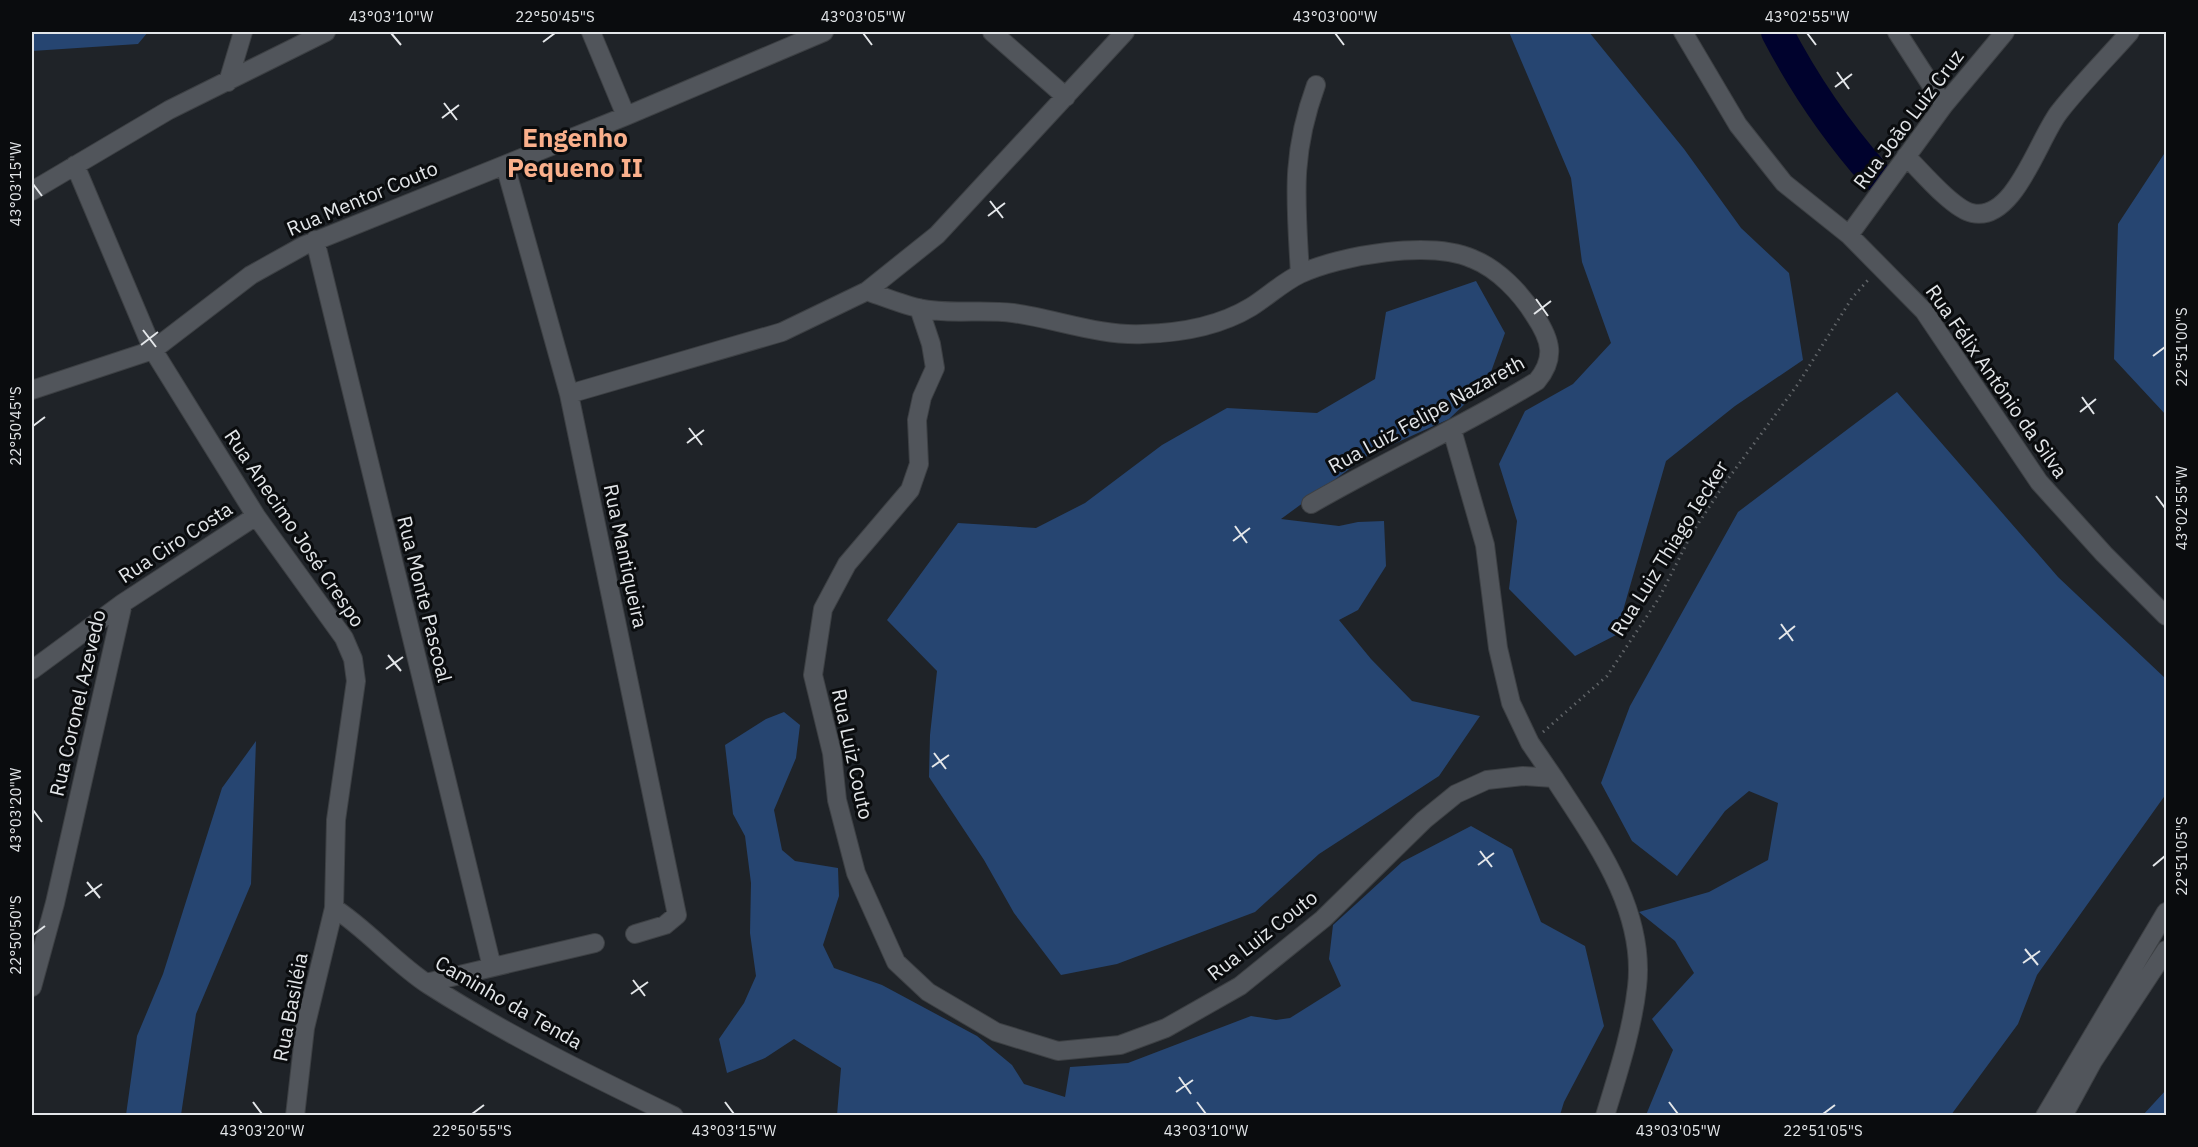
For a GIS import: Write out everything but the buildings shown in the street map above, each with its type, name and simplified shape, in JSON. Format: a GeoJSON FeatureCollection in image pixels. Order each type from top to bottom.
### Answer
{"type":"FeatureCollection","features":[{"type":"Feature","properties":{"kind":"street"},"geometry":{"type":"LineString","coordinates":[[228,82],[243,32]]}},
{"type":"Feature","properties":{"kind":"street"},"geometry":{"type":"LineString","coordinates":[[32,191],[169,110],[327,32]]}},
{"type":"Feature","properties":{"kind":"street"},"geometry":{"type":"LineString","coordinates":[[591,32],[626,116]]}},
{"type":"Feature","properties":{"kind":"street","name":"Rua Mentor Couto"},"geometry":{"type":"LineString","coordinates":[[32,390],[153,350],[250,275],[315,240],[626,116],[824,32]]}},
{"type":"Feature","properties":{"kind":"street"},"geometry":{"type":"LineString","coordinates":[[992,32],[1066,97]]}},
{"type":"Feature","properties":{"kind":"street"},"geometry":{"type":"LineString","coordinates":[[569,394],[782,332],[867,291],[937,235],[1125,32]]}},
{"type":"Feature","properties":{"kind":"street","name":"Rua Félix Antônio da Silva"},"geometry":{"type":"LineString","coordinates":[[1683,32],[1738,125],[1784,183],[1849,235],[1924,311],[2039,482],[2104,554],[2166,616]]}},
{"type":"Feature","properties":{"kind":"street"},"geometry":{"type":"LineString","coordinates":[[1897,32],[1944,105]]}},
{"type":"Feature","properties":{"kind":"street","name":"Rua João Luiz Cruz"},"geometry":{"type":"LineString","coordinates":[[1849,235],[1944,105],[2005,32]]}},
{"type":"Feature","properties":{"kind":"street"},"geometry":{"type":"LineString","coordinates":[[1906,156],[1953,201],[1971,213],[1987,214],[2001,205],[2019,184],[2058,113],[2130,32]]}},
{"type":"Feature","properties":{"kind":"street"},"geometry":{"type":"LineString","coordinates":[[1300,274],[1295,185],[1297,153],[1304,117],[1316,85]]}},
{"type":"Feature","properties":{"kind":"street","name":"Rua Anecimo José Crespo"},"geometry":{"type":"LineString","coordinates":[[75,165],[153,350],[256,516],[344,638],[353,659],[356,681],[336,820],[333,908]]}},
{"type":"Feature","properties":{"kind":"street","name":"Rua Mantiqueira"},"geometry":{"type":"LineString","coordinates":[[505,165],[569,394],[677,915],[665,925],[635,934]]}},
{"type":"Feature","properties":{"kind":"street","name":"Rua Monte Pascoal"},"geometry":{"type":"LineString","coordinates":[[315,240],[492,967]]}},
{"type":"Feature","properties":{"kind":"street","name":"Rua Luiz Felipe Nazareth"},"geometry":{"type":"LineString","coordinates":[[867,291],[919,308],[1013,313],[1097,330],[1139,334],[1184,332],[1218,323],[1249,308],[1300,274],[1358,255],[1428,250],[1472,258],[1504,280],[1525,301],[1541,324],[1551,349],[1548,369],[1537,381],[1452,430],[1378,465],[1311,504]]}},
{"type":"Feature","properties":{"kind":"street","name":"Rua Luiz Couto"},"geometry":{"type":"LineString","coordinates":[[919,308],[931,344],[935,368],[922,397],[917,420],[919,464],[910,490],[847,564],[823,609],[813,675],[832,753],[837,800],[856,873],[896,962],[928,992],[996,1032],[1058,1051],[1120,1045],[1166,1028],[1240,986],[1323,919],[1424,819],[1456,794],[1487,780],[1523,776],[1554,778]]}},
{"type":"Feature","properties":{"kind":"street"},"geometry":{"type":"LineString","coordinates":[[1452,430],[1485,545],[1498,648],[1510,703],[1530,743],[1604,856],[1629,913],[1637,949],[1637,986],[1628,1035],[1605,1116]]}},
{"type":"Feature","properties":{"kind":"street","name":"Rua Ciro Costa"},"geometry":{"type":"LineString","coordinates":[[32,670],[123,603],[256,516]]}},
{"type":"Feature","properties":{"kind":"street","name":"Rua Coronel Azevedo"},"geometry":{"type":"LineString","coordinates":[[32,987],[55,903],[123,603]]}},
{"type":"Feature","properties":{"kind":"street","name":"Caminho da Tenda"},"geometry":{"type":"LineString","coordinates":[[333,908],[357,924],[426,983],[486,1020],[674,1116]]}},
{"type":"Feature","properties":{"kind":"street","name":"Rua Basiléia"},"geometry":{"type":"LineString","coordinates":[[295,1116],[305,1028],[333,908]]}},
{"type":"Feature","properties":{"kind":"street"},"geometry":{"type":"LineString","coordinates":[[2063,1116],[2087,1057],[2164,922]]}},
{"type":"Feature","properties":{"kind":"street"},"geometry":{"type":"LineString","coordinates":[[426,983],[595,943]]}},
{"type":"Feature","properties":{"kind":"street"},"geometry":{"type":"LineString","coordinates":[[2045,1116],[2166,950]]}},
{"type":"Feature","properties":{"kind":"path","name":"Rua Luiz Thiago Iecker"},"geometry":{"type":"LineString","coordinates":[[1530,743],[1607,676],[1659,598],[1692,533],[1725,483],[1798,384],[1852,297],[1880,266]]}},
{"type":"Feature","properties":{"kind":"shaded area"},"geometry":{"type":"Polygon","coordinates":[[[32,32],[148,32],[138,44],[32,51],[32,32]]]}},
{"type":"Feature","properties":{"kind":"shaded area"},"geometry":{"type":"Polygon","coordinates":[[[1509,32],[1589,32],[1684,149],[1741,228],[1789,273],[1803,360],[1735,406],[1666,461],[1616,635],[1575,656],[1509,589],[1517,521],[1499,464],[1525,411],[1573,384],[1611,343],[1582,262],[1571,178],[1509,32]]]}},
{"type":"Feature","properties":{"kind":"shaded area"},"geometry":{"type":"Polygon","coordinates":[[[2166,151],[2166,415],[2114,359],[2118,224],[2166,151]]]}},
{"type":"Feature","properties":{"kind":"shaded area"},"geometry":{"type":"Polygon","coordinates":[[[1476,281],[1505,333],[1487,383],[1449,419],[1367,456],[1281,519],[1339,526],[1358,522],[1384,521],[1386,566],[1358,610],[1339,620],[1371,659],[1412,701],[1480,716],[1439,776],[1319,854],[1255,912],[1117,964],[1061,975],[1014,913],[984,860],[929,777],[930,735],[937,671],[887,620],[958,523],[1036,528],[1085,503],[1162,445],[1227,408],[1317,413],[1375,379],[1386,312],[1476,281]]]}},
{"type":"Feature","properties":{"kind":"shaded area"},"geometry":{"type":"Polygon","coordinates":[[[1897,392],[2058,577],[2166,679],[2166,794],[2037,975],[2018,1024],[1951,1115],[1646,1115],[1673,1050],[1652,1019],[1694,973],[1675,941],[1639,912],[1709,892],[1768,860],[1778,803],[1749,791],[1725,811],[1677,876],[1632,841],[1601,783],[1630,706],[1738,512],[1897,392]]]}},
{"type":"Feature","properties":{"kind":"shaded area"},"geometry":{"type":"Polygon","coordinates":[[[784,712],[800,725],[796,758],[774,810],[782,850],[795,861],[838,868],[839,896],[823,945],[834,968],[882,985],[977,1036],[1012,1065],[1024,1084],[1065,1097],[1070,1067],[1128,1063],[1251,1016],[1276,1020],[1290,1018],[1341,986],[1329,959],[1333,925],[1402,862],[1471,826],[1512,849],[1541,922],[1585,946],[1604,1026],[1564,1102],[1560,1115],[837,1115],[841,1068],[794,1039],[765,1058],[727,1073],[719,1039],[744,1003],[756,976],[750,933],[751,883],[745,836],[733,814],[725,745],[766,719],[784,712]]]}},
{"type":"Feature","properties":{"kind":"shaded area"},"geometry":{"type":"Polygon","coordinates":[[[256,741],[251,884],[196,1014],[181,1115],[126,1115],[137,1036],[163,974],[222,788],[256,741]]]}},
{"type":"Feature","properties":{"kind":"shaded area"},"geometry":{"type":"Polygon","coordinates":[[[2166,1090],[2166,1115],[2143,1115],[2166,1090]]]}},
{"type":"Feature","properties":{"kind":"waterway"},"geometry":{"type":"LineString","coordinates":[[1777,32],[1822,106],[1847,142],[1875,175]]}},
{"type":"Feature","properties":{"kind":"district","name":"Engenho Pequeno II"},"geometry":{"type":"Point","coordinates":[575,152]}}]}
